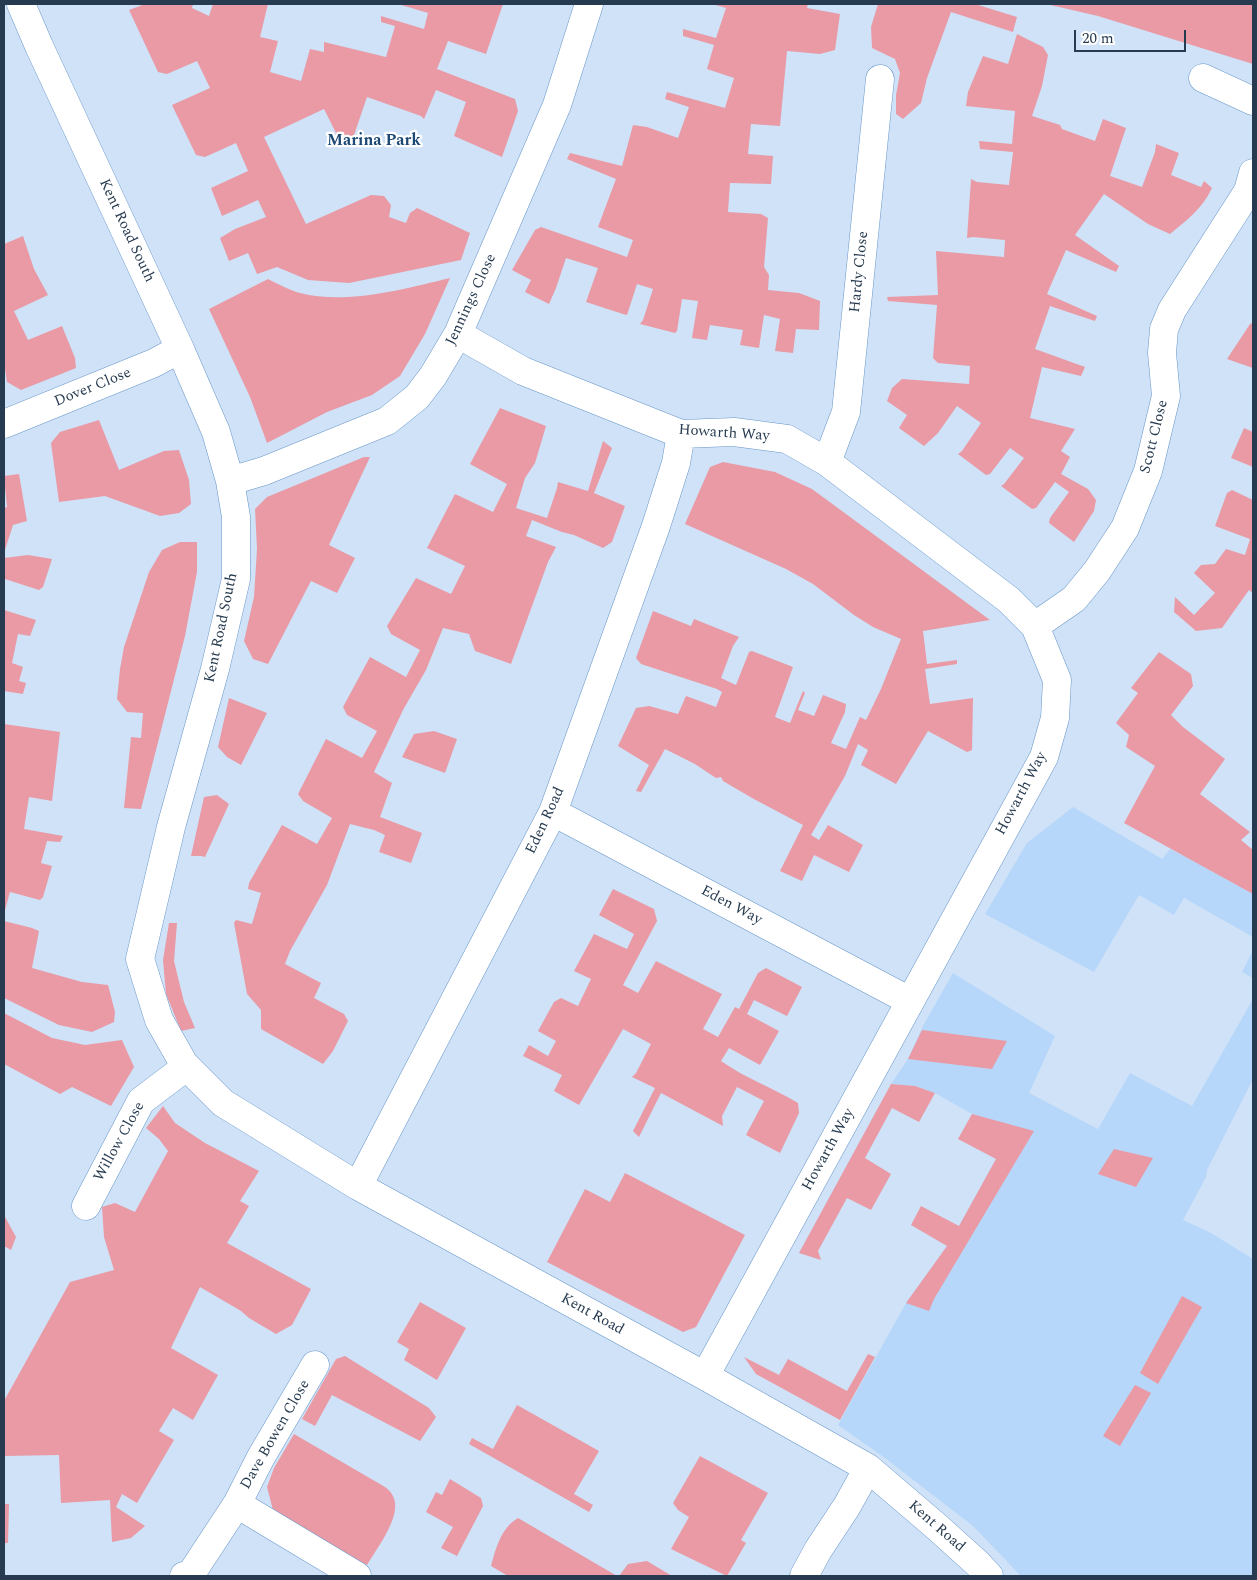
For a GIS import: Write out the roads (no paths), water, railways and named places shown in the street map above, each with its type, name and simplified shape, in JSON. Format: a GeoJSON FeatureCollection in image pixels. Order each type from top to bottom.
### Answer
{"type":"FeatureCollection","features":[{"type":"Feature","properties":{"kind":"street","name":"Kent Road South"},"geometry":{"type":"LineString","coordinates":[[21,4],[180,349],[216,432],[230,481],[236,517],[236,579],[215,668],[171,827],[140,959],[159,1020],[186,1067]]}},
{"type":"Feature","properties":{"kind":"street","name":"Jennings Close"},"geometry":{"type":"LineString","coordinates":[[230,481],[264,471],[387,421],[417,397],[434,376],[458,334],[557,105],[589,4]]}},
{"type":"Feature","properties":{"kind":"street"},"geometry":{"type":"LineString","coordinates":[[1203,78],[1253,100]]}},
{"type":"Feature","properties":{"kind":"street","name":"Hardy Close"},"geometry":{"type":"LineString","coordinates":[[827,462],[846,412],[880,79]]}},
{"type":"Feature","properties":{"kind":"street","name":"Scott Close"},"geometry":{"type":"LineString","coordinates":[[1035,626],[1074,599],[1097,571],[1125,528],[1148,471],[1166,396],[1162,353],[1164,329],[1172,310],[1248,191],[1253,173]]}},
{"type":"Feature","properties":{"kind":"street","name":"Howarth Way"},"geometry":{"type":"LineString","coordinates":[[458,334],[523,371],[681,434],[734,432],[787,439],[827,462],[1009,600],[1035,626],[1057,680],[1056,718],[1044,757],[705,1376]]}},
{"type":"Feature","properties":{"kind":"street","name":"Dover Close"},"geometry":{"type":"LineString","coordinates":[[4,424],[154,363],[180,349]]}},
{"type":"Feature","properties":{"kind":"street","name":"Eden Road"},"geometry":{"type":"LineString","coordinates":[[358,1186],[553,812],[656,526],[676,463],[681,434]]}},
{"type":"Feature","properties":{"kind":"street","name":"Eden Way"},"geometry":{"type":"LineString","coordinates":[[553,812],[910,1001]]}},
{"type":"Feature","properties":{"kind":"street","name":"Kent Road"},"geometry":{"type":"LineString","coordinates":[[186,1067],[223,1103],[358,1186],[705,1376],[868,1468],[937,1527],[989,1576]]}},
{"type":"Feature","properties":{"kind":"street","name":"Willow Close"},"geometry":{"type":"LineString","coordinates":[[86,1206],[140,1101],[186,1067]]}},
{"type":"Feature","properties":{"kind":"street","name":"Dave Bowen Close"},"geometry":{"type":"LineString","coordinates":[[184,1576],[191,1574],[237,1504],[261,1457],[315,1366]]}},
{"type":"Feature","properties":{"kind":"street"},"geometry":{"type":"LineString","coordinates":[[804,1576],[868,1468]]}},
{"type":"Feature","properties":{"kind":"street","name":"Dave Bowen Close"},"geometry":{"type":"LineString","coordinates":[[237,1504],[358,1576]]}},
{"type":"Feature","properties":{"kind":"district","name":"Marina Park"},"geometry":{"type":"Point","coordinates":[374,142]}}]}
